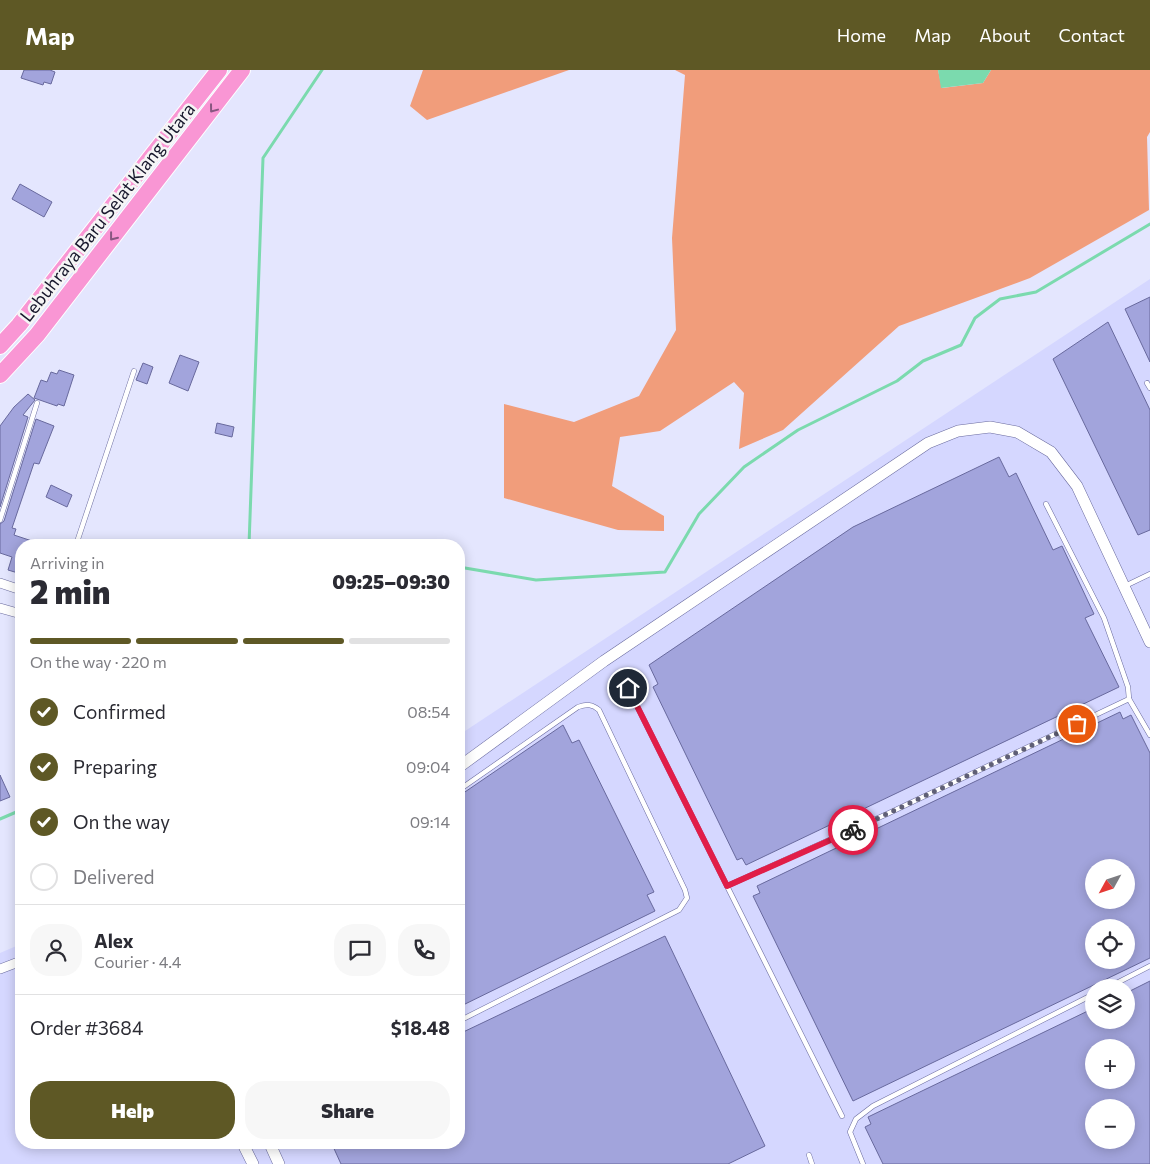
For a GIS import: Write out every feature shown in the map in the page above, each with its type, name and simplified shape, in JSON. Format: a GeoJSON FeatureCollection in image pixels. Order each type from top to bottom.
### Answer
{"type":"FeatureCollection","features":[{"type":"Feature","properties":{"kind":"highway","name":"Lebuhraya Baru Selat Klang Utara"},"geometry":{"type":"LineString","coordinates":[[0,346],[19,325],[219,70]]}},
{"type":"Feature","properties":{"kind":"highway","name":"Lebuhraya Baru Selat Klang Utara"},"geometry":{"type":"LineString","coordinates":[[0,375],[37,335],[242,70]]}},
{"type":"Feature","properties":{"kind":"street"},"geometry":{"type":"LineString","coordinates":[[465,763],[628,644],[928,443],[958,431],[990,427],[1017,432],[1050,452],[1077,486],[1150,642]]}},
{"type":"Feature","properties":{"kind":"street"},"geometry":{"type":"LineString","coordinates":[[0,583],[15,588]]}},
{"type":"Feature","properties":{"kind":"street"},"geometry":{"type":"LineString","coordinates":[[0,608],[15,612]]}},
{"type":"Feature","properties":{"kind":"street"},"geometry":{"type":"LineString","coordinates":[[0,969],[15,963]]}},
{"type":"Feature","properties":{"kind":"street"},"geometry":{"type":"LineString","coordinates":[[246,1149],[253,1164]]}},
{"type":"Feature","properties":{"kind":"street"},"geometry":{"type":"LineString","coordinates":[[272,1149],[279,1164]]}},
{"type":"Feature","properties":{"kind":"lane"},"geometry":{"type":"LineString","coordinates":[[78,539],[134,371]]}},
{"type":"Feature","properties":{"kind":"lane"},"geometry":{"type":"LineString","coordinates":[[0,520],[38,403]]}},
{"type":"Feature","properties":{"kind":"lane"},"geometry":{"type":"LineString","coordinates":[[1046,504],[1104,618],[1128,687],[1129,699],[1150,735]]}},
{"type":"Feature","properties":{"kind":"lane"},"geometry":{"type":"LineString","coordinates":[[1124,587],[1150,574]]}},
{"type":"Feature","properties":{"kind":"lane"},"geometry":{"type":"LineString","coordinates":[[628,688],[842,1116]]}},
{"type":"Feature","properties":{"kind":"lane"},"geometry":{"type":"LineString","coordinates":[[727,886],[887,814],[1129,699]]}},
{"type":"Feature","properties":{"kind":"lane"},"geometry":{"type":"LineString","coordinates":[[465,786],[578,707],[586,704],[593,705],[599,710],[685,890],[687,898],[679,910],[465,1018]]}},
{"type":"Feature","properties":{"kind":"lane"},"geometry":{"type":"LineString","coordinates":[[1125,979],[1150,966]]}},
{"type":"Feature","properties":{"kind":"lane"},"geometry":{"type":"LineString","coordinates":[[863,1164],[850,1132],[856,1119],[872,1106],[1085,999]]}},
{"type":"Feature","properties":{"kind":"lane"},"geometry":{"type":"LineString","coordinates":[[809,1155],[812,1164]]}},
{"type":"Feature","properties":{"kind":"shaded area"},"geometry":{"type":"Polygon","coordinates":[[[423,70],[569,70],[427,120],[410,106],[423,70]]]}},
{"type":"Feature","properties":{"kind":"shaded area"},"geometry":{"type":"Polygon","coordinates":[[[675,70],[938,70],[942,88],[983,83],[991,70],[1150,70],[1150,132],[1147,137],[1149,210],[1030,278],[899,326],[783,430],[739,449],[744,393],[734,382],[660,431],[620,437],[612,486],[664,516],[664,531],[618,530],[504,498],[504,404],[574,422],[639,396],[676,330],[672,238],[685,75],[675,70]]]}},
{"type":"Feature","properties":{"kind":"shaded area"},"geometry":{"type":"Polygon","coordinates":[[[938,70],[991,70],[983,83],[941,88],[938,70]]]}},
{"type":"Feature","properties":{"kind":"shaded area"},"geometry":{"type":"Polygon","coordinates":[[[1150,279],[1150,1164],[0,1164],[0,953],[15,947],[15,1149],[465,1149],[465,731],[1150,279]]]}},
{"type":"Feature","properties":{"kind":"building"},"geometry":{"type":"Polygon","coordinates":[[[24,70],[50,70],[55,72],[51,84],[44,82],[43,85],[21,78],[24,70]]]}},
{"type":"Feature","properties":{"kind":"building"},"geometry":{"type":"Polygon","coordinates":[[[20,184],[52,202],[44,217],[12,199],[20,184]]]}},
{"type":"Feature","properties":{"kind":"building"},"geometry":{"type":"Polygon","coordinates":[[[1150,297],[1150,362],[1125,309],[1150,297]]]}},
{"type":"Feature","properties":{"kind":"building"},"geometry":{"type":"Polygon","coordinates":[[[1108,322],[1150,410],[1150,530],[1138,535],[1053,359],[1108,322]]]}},
{"type":"Feature","properties":{"kind":"building"},"geometry":{"type":"Polygon","coordinates":[[[180,355],[199,362],[188,391],[169,383],[180,355]]]}},
{"type":"Feature","properties":{"kind":"building"},"geometry":{"type":"Polygon","coordinates":[[[143,363],[153,367],[147,384],[136,380],[143,363]]]}},
{"type":"Feature","properties":{"kind":"building"},"geometry":{"type":"Polygon","coordinates":[[[59,370],[74,375],[64,406],[58,404],[57,406],[34,398],[41,380],[47,382],[51,372],[57,374],[59,370]]]}},
{"type":"Feature","properties":{"kind":"building"},"geometry":{"type":"Polygon","coordinates":[[[28,394],[35,400],[23,415],[28,417],[0,507],[0,426],[14,407],[28,394]]]}},
{"type":"Feature","properties":{"kind":"building"},"geometry":{"type":"Polygon","coordinates":[[[36,419],[54,426],[39,464],[34,463],[12,528],[16,529],[14,535],[26,539],[15,539],[15,572],[8,570],[12,557],[0,553],[0,524],[4,521],[36,419]]]}},
{"type":"Feature","properties":{"kind":"building"},"geometry":{"type":"Polygon","coordinates":[[[217,423],[234,427],[232,437],[215,433],[217,423]]]}},
{"type":"Feature","properties":{"kind":"building"},"geometry":{"type":"Polygon","coordinates":[[[999,457],[1009,477],[1016,473],[1053,550],[1062,546],[1094,614],[1085,618],[1119,687],[746,865],[742,858],[737,860],[653,687],[658,684],[649,665],[853,527],[999,457]]]}},
{"type":"Feature","properties":{"kind":"building"},"geometry":{"type":"Polygon","coordinates":[[[51,485],[72,495],[67,507],[46,497],[51,485]]]}},
{"type":"Feature","properties":{"kind":"building"},"geometry":{"type":"Polygon","coordinates":[[[1120,712],[1123,719],[1131,715],[1150,753],[1150,958],[1135,965],[1135,919],[1085,919],[1085,969],[1127,969],[1106,979],[1085,979],[1085,989],[853,1101],[753,896],[760,893],[757,886],[1120,712]]]}},
{"type":"Feature","properties":{"kind":"building"},"geometry":{"type":"Polygon","coordinates":[[[563,725],[572,743],[579,740],[654,892],[647,895],[655,911],[465,1004],[465,792],[563,725]]]}},
{"type":"Feature","properties":{"kind":"building"},"geometry":{"type":"Polygon","coordinates":[[[0,775],[10,797],[0,801],[0,775]]]}},
{"type":"Feature","properties":{"kind":"building"},"geometry":{"type":"Polygon","coordinates":[[[665,936],[765,1146],[728,1164],[341,1164],[334,1149],[465,1149],[465,1031],[665,936]]]}},
{"type":"Feature","properties":{"kind":"building"},"geometry":{"type":"Polygon","coordinates":[[[1150,981],[1150,1164],[883,1164],[865,1127],[871,1124],[868,1117],[1085,1012],[1085,1029],[1135,1029],[1135,988],[1150,981]]]}},
{"type":"Feature","properties":{"kind":"waterway"},"geometry":{"type":"LineString","coordinates":[[249,539],[263,158],[322,70]]}},
{"type":"Feature","properties":{"kind":"waterway"},"geometry":{"type":"LineString","coordinates":[[465,568],[536,580],[665,572],[699,514],[744,467],[798,430],[897,381],[923,361],[961,345],[975,318],[1000,299],[1036,292],[1150,224]]}},
{"type":"Feature","properties":{"kind":"waterway"},"geometry":{"type":"LineString","coordinates":[[0,819],[15,813]]}},
{"type":"Feature","properties":{"kind":"way so far"},"geometry":{"type":"LineString","coordinates":[[853,830],[1077,724]]}},
{"type":"Feature","properties":{"kind":"route"},"geometry":{"type":"LineString","coordinates":[[628,688],[727,886],[853,830]]}}]}
